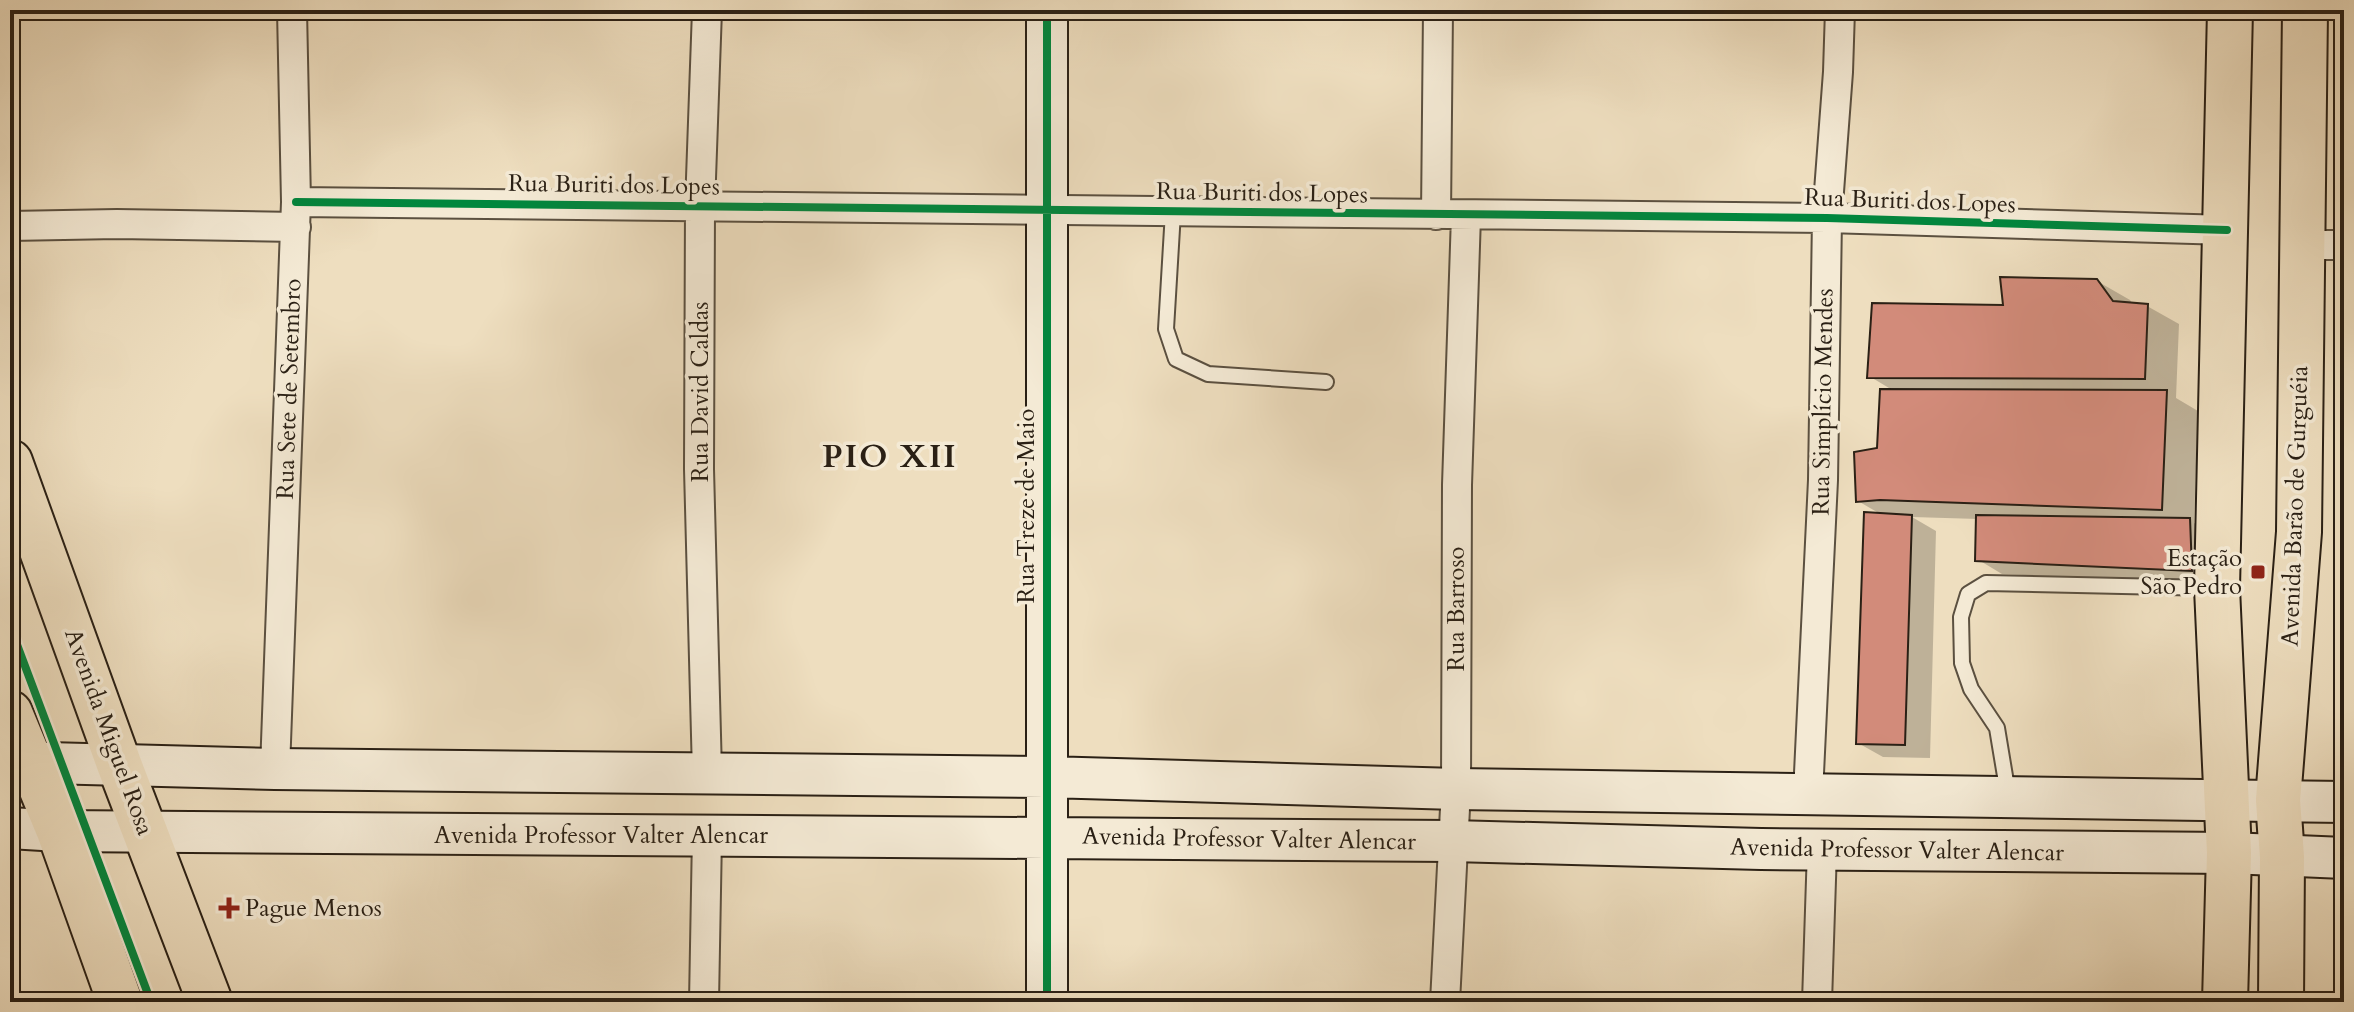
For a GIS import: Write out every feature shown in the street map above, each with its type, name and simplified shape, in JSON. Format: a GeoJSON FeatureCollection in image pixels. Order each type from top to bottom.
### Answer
{"type":"FeatureCollection","features":[{"type":"Feature","properties":{"kind":"main road","name":"Rua Treze de Maio"},"geometry":{"type":"LineString","coordinates":[[1047,10],[1047,1002]]}},
{"type":"Feature","properties":{"kind":"main road"},"geometry":{"type":"LineString","coordinates":[[2225,1002],[2229,853],[2217,588],[2230,10]]}},
{"type":"Feature","properties":{"kind":"main road","name":"Avenida Barão de Gurguéia"},"geometry":{"type":"LineString","coordinates":[[2281,1002],[2282,857],[2278,800],[2323,245],[2305,10]]}},
{"type":"Feature","properties":{"kind":"main road","name":"Avenida Miguel Rosa"},"geometry":{"type":"LineString","coordinates":[[10,462],[119,764],[210,1002]]}},
{"type":"Feature","properties":{"kind":"main road"},"geometry":{"type":"LineString","coordinates":[[10,713],[20,763],[59,831],[120,1002]]}},
{"type":"Feature","properties":{"kind":"main road"},"geometry":{"type":"LineString","coordinates":[[20,763],[275,769],[1047,777],[1456,789],[2344,802]]}},
{"type":"Feature","properties":{"kind":"main road"},"geometry":{"type":"LineString","coordinates":[[1757,793],[1761,849]]}},
{"type":"Feature","properties":{"kind":"main road","name":"Avenida Professor Valter Alencar"},"geometry":{"type":"LineString","coordinates":[[10,828],[572,836],[1048,836],[1452,841],[1761,849],[2229,853],[2344,858]]}},
{"type":"Feature","properties":{"kind":"street","name":"Rua Sete de Setembro"},"geometry":{"type":"LineString","coordinates":[[275,769],[296,214],[292,10]]}},
{"type":"Feature","properties":{"kind":"street","name":"Rua David Caldas"},"geometry":{"type":"LineString","coordinates":[[707,10],[700,206],[699,469],[707,773]]}},
{"type":"Feature","properties":{"kind":"street"},"geometry":{"type":"LineString","coordinates":[[1436,215],[1438,10]]}},
{"type":"Feature","properties":{"kind":"street","name":"Rua Simplício Mendes"},"geometry":{"type":"LineString","coordinates":[[1808,794],[1823,480],[1827,218],[1840,10]]}},
{"type":"Feature","properties":{"kind":"street","name":"Rua Buriti dos Lopes"},"geometry":{"type":"LineString","coordinates":[[10,226],[117,224],[296,214],[700,206],[1827,218],[2227,230]]}},
{"type":"Feature","properties":{"kind":"street","name":"Rua Barroso"},"geometry":{"type":"LineString","coordinates":[[1445,1002],[1456,789],[1457,485],[1466,216]]}},
{"type":"Feature","properties":{"kind":"street"},"geometry":{"type":"LineString","coordinates":[[704,1002],[707,835]]}},
{"type":"Feature","properties":{"kind":"street"},"geometry":{"type":"LineString","coordinates":[[1817,1002],[1822,849]]}},
{"type":"Feature","properties":{"kind":"lane"},"geometry":{"type":"LineString","coordinates":[[1173,212],[1166,329],[1176,359],[1208,374],[1326,382]]}},
{"type":"Feature","properties":{"kind":"lane"},"geometry":{"type":"LineString","coordinates":[[2008,797],[1997,728],[1971,689],[1962,663],[1961,617],[1968,594],[1986,583],[2217,588]]}},
{"type":"Feature","properties":{"kind":"building"},"geometry":{"type":"Polygon","coordinates":[[[2000,277],[2097,279],[2113,301],[2148,304],[2145,379],[1867,378],[1872,303],[2003,305],[2000,277]]]}},
{"type":"Feature","properties":{"kind":"building"},"geometry":{"type":"Polygon","coordinates":[[[1880,389],[2167,390],[2162,510],[1880,500],[1856,502],[1854,452],[1877,448],[1880,389]]]}},
{"type":"Feature","properties":{"kind":"building"},"geometry":{"type":"Polygon","coordinates":[[[1864,512],[1912,515],[1905,745],[1856,744],[1864,512]]]}},
{"type":"Feature","properties":{"kind":"building"},"geometry":{"type":"Polygon","coordinates":[[[1976,515],[2190,518],[2192,571],[1975,561],[1976,515]]]}},
{"type":"Feature","properties":{"kind":"cycle path"},"geometry":{"type":"LineString","coordinates":[[1047,10],[1047,1002]]}},
{"type":"Feature","properties":{"kind":"cycle path"},"geometry":{"type":"LineString","coordinates":[[296,202],[1827,218],[2227,230]]}},
{"type":"Feature","properties":{"kind":"cycle path"},"geometry":{"type":"LineString","coordinates":[[10,626],[151,1002]]}},
{"type":"Feature","properties":{"kind":"place","name":"Estação São Pedro"},"geometry":{"type":"Point","coordinates":[2258,572]}},
{"type":"Feature","properties":{"kind":"place","name":"Pague Menos"},"geometry":{"type":"Point","coordinates":[229,908]}},
{"type":"Feature","properties":{"kind":"district","name":"PIO XII"},"geometry":{"type":"Point","coordinates":[890,457]}}]}
